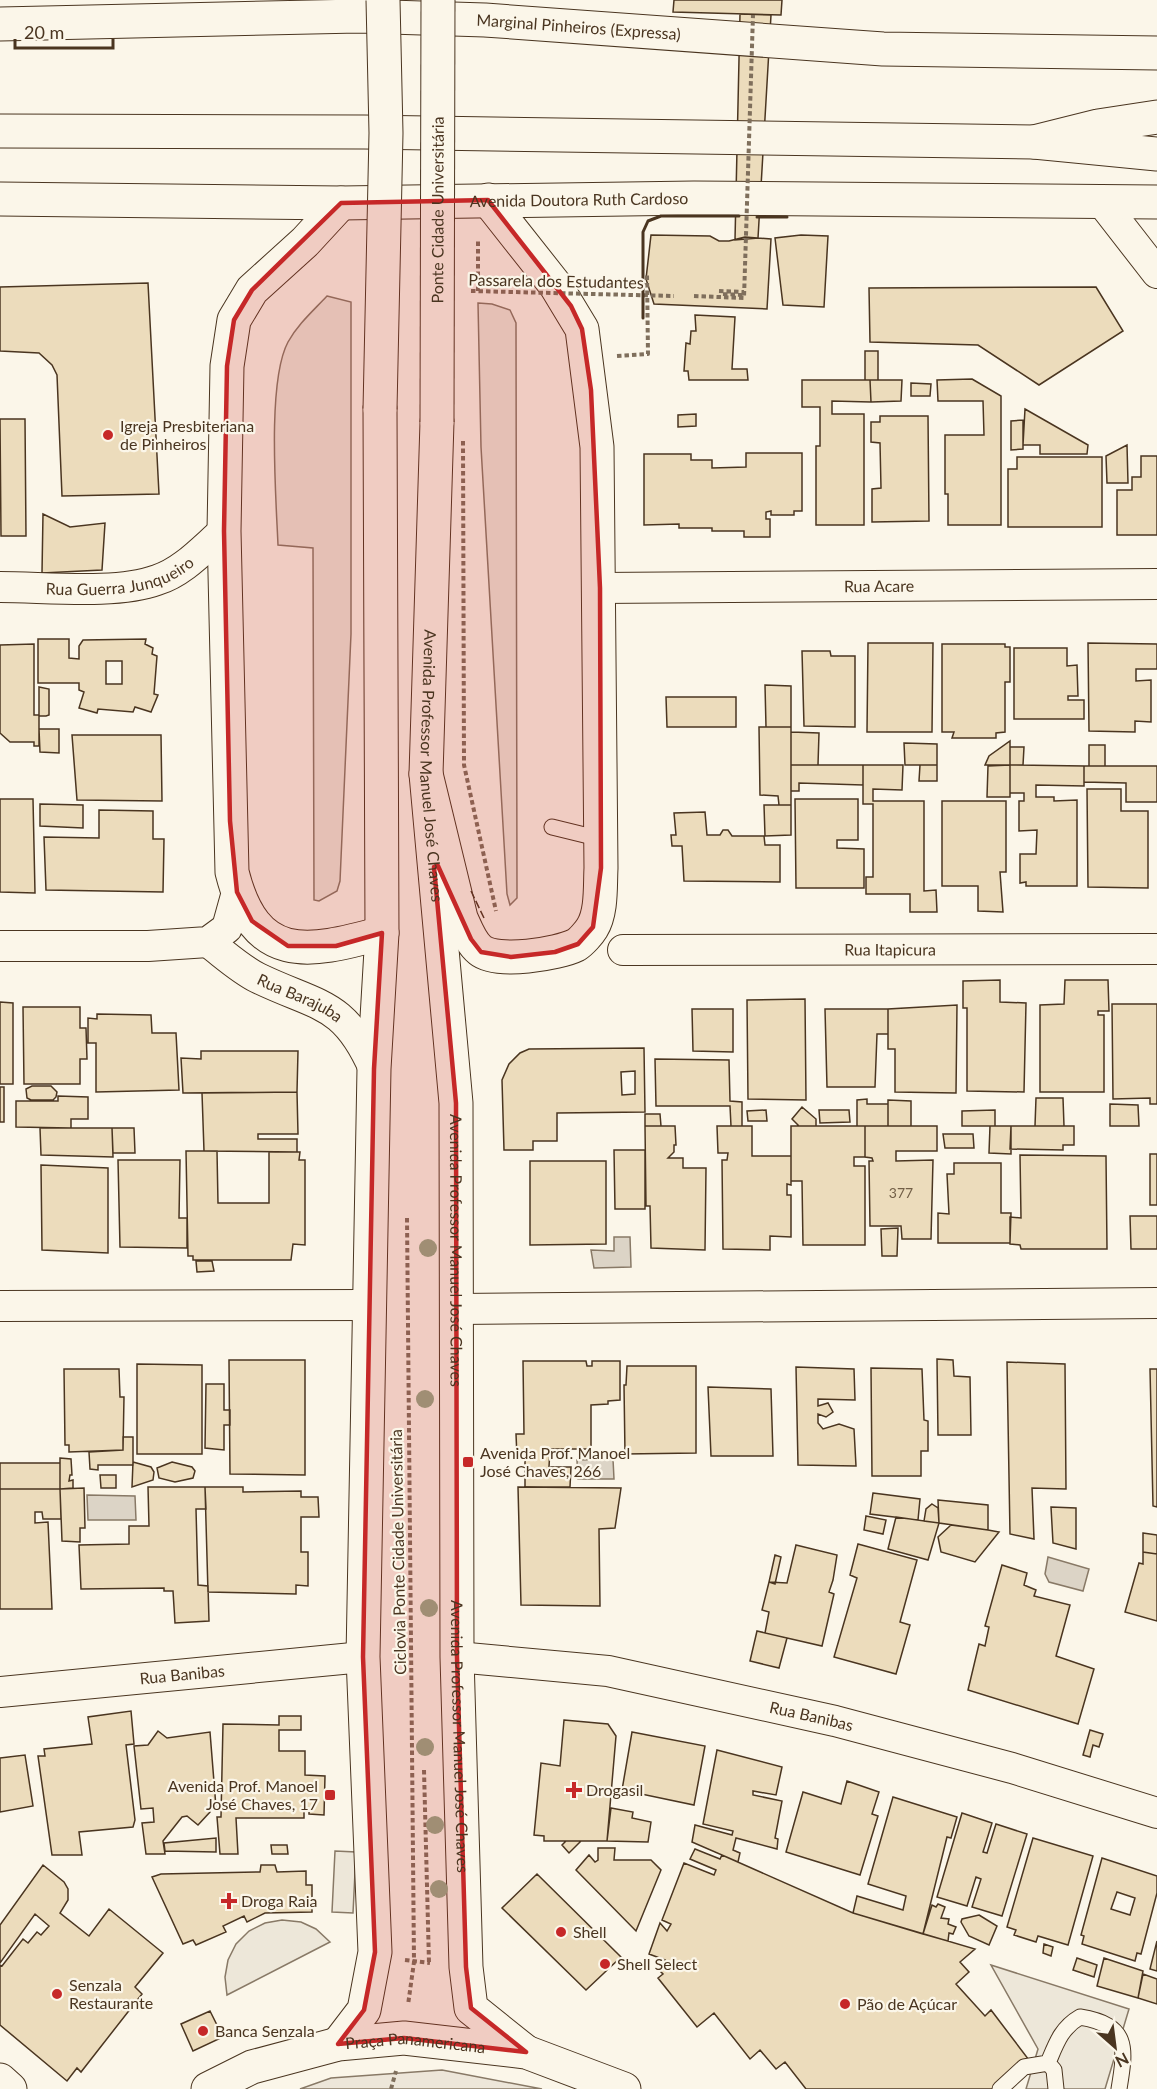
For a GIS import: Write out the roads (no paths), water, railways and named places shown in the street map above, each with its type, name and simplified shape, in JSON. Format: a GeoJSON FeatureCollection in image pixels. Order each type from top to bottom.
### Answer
{"type":"FeatureCollection","features":[{"type":"Feature","properties":{"kind":"main road"},"geometry":{"type":"LineString","coordinates":[[338,2044],[364,2010],[375,1952],[363,1657],[374,1069],[382,933],[380,409],[386,157],[383,0]]}},
{"type":"Feature","properties":{"kind":"main road","name":"Ponte Cidade Universitária"},"geometry":{"type":"LineString","coordinates":[[438,0],[437,291],[450,428]]}},
{"type":"Feature","properties":{"kind":"main road","name":"Marginal Pinheiros (Expressa)"},"geometry":{"type":"LineString","coordinates":[[0,24],[358,15],[485,20],[884,49],[1157,53]]}},
{"type":"Feature","properties":{"kind":"main road"},"geometry":{"type":"LineString","coordinates":[[1034,142],[1107,124],[1157,117]]}},
{"type":"Feature","properties":{"kind":"main road"},"geometry":{"type":"LineString","coordinates":[[0,130],[364,132],[1034,142],[1157,154]]}},
{"type":"Feature","properties":{"kind":"main road","name":"Avenida Doutora Ruth Cardoso"},"geometry":{"type":"LineString","coordinates":[[0,199],[341,203],[694,198],[1157,201]]}},
{"type":"Feature","properties":{"kind":"main road"},"geometry":{"type":"LineString","coordinates":[[426,774],[462,918],[471,939],[482,952],[511,957],[555,952],[578,944],[593,927],[598,909],[601,839],[597,447],[582,329],[556,286],[483,201]]}},
{"type":"Feature","properties":{"kind":"main road"},"geometry":{"type":"LineString","coordinates":[[341,203],[305,242],[252,290],[234,320],[227,366],[224,531],[232,872],[237,892],[252,921],[266,935],[288,946],[307,949],[336,946],[382,933]]}},
{"type":"Feature","properties":{"kind":"main road","name":"Avenida Professor Manuel José Chaves"},"geometry":{"type":"LineString","coordinates":[[450,428],[426,774],[456,1103],[457,1657],[466,1967],[471,2008],[526,2052]]}},
{"type":"Feature","properties":{"kind":"main road","name":"Praça Panamericana"},"geometry":{"type":"LineString","coordinates":[[208,2089],[252,2067],[338,2044],[404,2038],[526,2052],[624,2089]]}},
{"type":"Feature","properties":{"kind":"main road"},"geometry":{"type":"LineString","coordinates":[[0,2080],[10,2089]]}},
{"type":"Feature","properties":{"kind":"street"},"geometry":{"type":"LineString","coordinates":[[1101,201],[1157,273]]}},
{"type":"Feature","properties":{"kind":"street","name":"Rua Guerra Junqueiro"},"geometry":{"type":"LineString","coordinates":[[0,587],[130,587],[159,580],[187,564],[224,531]]}},
{"type":"Feature","properties":{"kind":"street","name":"Rua Acare"},"geometry":{"type":"LineString","coordinates":[[600,588],[1157,584]]}},
{"type":"Feature","properties":{"kind":"street"},"geometry":{"type":"LineString","coordinates":[[0,946],[148,946],[208,942],[227,928],[237,892]]}},
{"type":"Feature","properties":{"kind":"street","name":"Rua Barajuba"},"geometry":{"type":"LineString","coordinates":[[208,942],[256,977],[337,1013],[354,1032],[374,1069]]}},
{"type":"Feature","properties":{"kind":"street","name":"Rua Itapicura"},"geometry":{"type":"LineString","coordinates":[[623,950],[1157,949]]}},
{"type":"Feature","properties":{"kind":"street"},"geometry":{"type":"LineString","coordinates":[[458,1309],[1157,1303]]}},
{"type":"Feature","properties":{"kind":"street"},"geometry":{"type":"LineString","coordinates":[[0,1306],[368,1305]]}},
{"type":"Feature","properties":{"kind":"street","name":"Rua Banibas"},"geometry":{"type":"LineString","coordinates":[[0,1692],[363,1657]]}},
{"type":"Feature","properties":{"kind":"street","name":"Rua Banibas"},"geometry":{"type":"LineString","coordinates":[[457,1657],[608,1671],[813,1716],[1012,1768],[1157,1813]]}},
{"type":"Feature","properties":{"kind":"lane"},"geometry":{"type":"LineString","coordinates":[[552,827],[601,839]]}},
{"type":"Feature","properties":{"kind":"lane"},"geometry":{"type":"LineString","coordinates":[[1048,2063],[1063,2030],[1070,2023],[1080,2017],[1099,2020],[1117,2034],[1123,2044],[1125,2054],[1119,2089]]}},
{"type":"Feature","properties":{"kind":"lane"},"geometry":{"type":"LineString","coordinates":[[1000,2089],[1024,2067],[1048,2063]]}},
{"type":"Feature","properties":{"kind":"lane"},"geometry":{"type":"LineString","coordinates":[[1048,2063],[1054,2070],[1056,2089]]}},
{"type":"Feature","properties":{"kind":"place","name":"Igreja Presbiteriana de Pinheiros"},"geometry":{"type":"Point","coordinates":[108,435]}},
{"type":"Feature","properties":{"kind":"place","name":"Avenida Prof. Manoel José Chaves, 266"},"geometry":{"type":"Point","coordinates":[468,1462]}},
{"type":"Feature","properties":{"kind":"place","name":"Drogasil"},"geometry":{"type":"Point","coordinates":[574,1790]}},
{"type":"Feature","properties":{"kind":"place","name":"Avenida Prof. Manoel José Chaves, 17"},"geometry":{"type":"Point","coordinates":[330,1795]}},
{"type":"Feature","properties":{"kind":"place","name":"Droga Raia"},"geometry":{"type":"Point","coordinates":[229,1901]}},
{"type":"Feature","properties":{"kind":"place","name":"Shell"},"geometry":{"type":"Point","coordinates":[561,1932]}},
{"type":"Feature","properties":{"kind":"place","name":"Shell Select"},"geometry":{"type":"Point","coordinates":[605,1964]}},
{"type":"Feature","properties":{"kind":"place","name":"Senzala Restaurante"},"geometry":{"type":"Point","coordinates":[57,1994]}},
{"type":"Feature","properties":{"kind":"place","name":"Pão de Açúcar"},"geometry":{"type":"Point","coordinates":[845,2004]}},
{"type":"Feature","properties":{"kind":"place","name":"Banca Senzala"},"geometry":{"type":"Point","coordinates":[203,2031]}}]}
